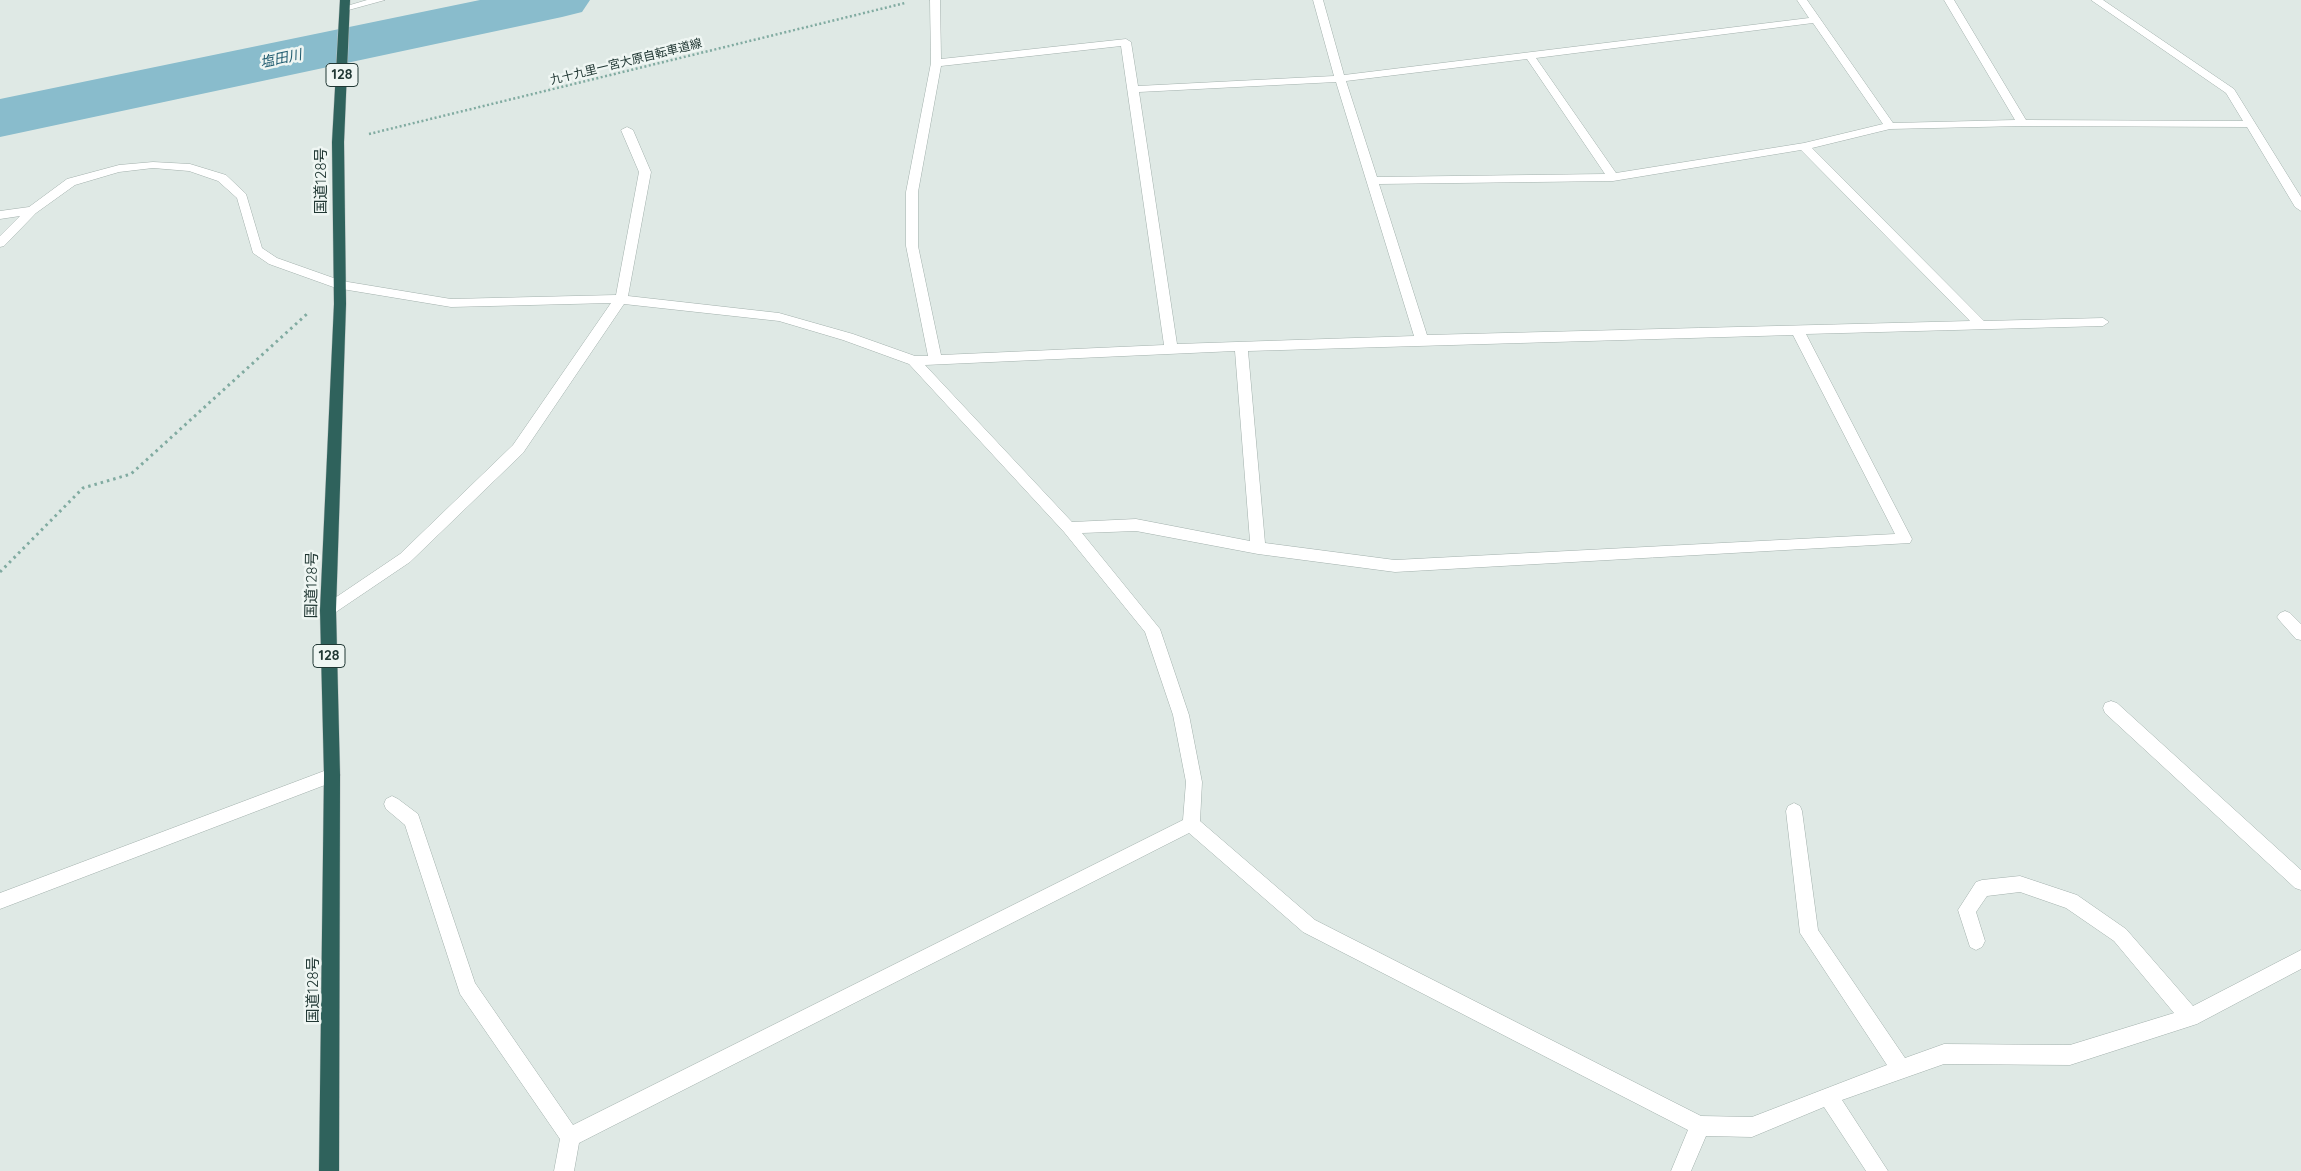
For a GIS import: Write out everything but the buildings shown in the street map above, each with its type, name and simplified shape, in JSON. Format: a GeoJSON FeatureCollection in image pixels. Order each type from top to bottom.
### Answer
{"type":"FeatureCollection","features":[{"type":"Feature","properties":{"kind":"highway","name":"国道128号"},"geometry":{"type":"LineString","coordinates":[[329,1171],[332,775],[328,610],[340,284],[338,142],[345,4]]}},
{"type":"Feature","properties":{"kind":"street"},"geometry":{"type":"LineString","coordinates":[[345,4],[380,0]]}},
{"type":"Feature","properties":{"kind":"street"},"geometry":{"type":"LineString","coordinates":[[935,0],[936,63],[912,192],[912,246],[935,360]]}},
{"type":"Feature","properties":{"kind":"street"},"geometry":{"type":"LineString","coordinates":[[1318,0],[1340,80],[1374,181],[1422,340]]}},
{"type":"Feature","properties":{"kind":"street"},"geometry":{"type":"LineString","coordinates":[[1802,0],[1890,126]]}},
{"type":"Feature","properties":{"kind":"street"},"geometry":{"type":"LineString","coordinates":[[1949,0],[2022,123]]}},
{"type":"Feature","properties":{"kind":"street"},"geometry":{"type":"LineString","coordinates":[[2096,0],[2230,91],[2301,208]]}},
{"type":"Feature","properties":{"kind":"street"},"geometry":{"type":"LineString","coordinates":[[1134,89],[1340,80],[1816,20]]}},
{"type":"Feature","properties":{"kind":"street"},"geometry":{"type":"LineString","coordinates":[[936,63],[1126,42],[1171,349]]}},
{"type":"Feature","properties":{"kind":"street"},"geometry":{"type":"LineString","coordinates":[[1529,55],[1613,177]]}},
{"type":"Feature","properties":{"kind":"street"},"geometry":{"type":"LineString","coordinates":[[1374,181],[1613,177],[1804,146],[1890,126],[2022,123],[2249,124]]}},
{"type":"Feature","properties":{"kind":"street"},"geometry":{"type":"LineString","coordinates":[[328,610],[405,558],[518,449],[621,299],[645,172],[627,130]]}},
{"type":"Feature","properties":{"kind":"street"},"geometry":{"type":"LineString","coordinates":[[1804,146],[1981,325]]}},
{"type":"Feature","properties":{"kind":"street"},"geometry":{"type":"LineString","coordinates":[[0,243],[32,210],[72,182],[119,169],[153,165],[190,168],[222,178],[242,197],[257,250],[273,261],[340,284],[451,303],[621,299],[779,317],[848,337],[914,361],[1422,340],[2103,322]]}},
{"type":"Feature","properties":{"kind":"street"},"geometry":{"type":"LineString","coordinates":[[0,215],[32,210]]}},
{"type":"Feature","properties":{"kind":"street"},"geometry":{"type":"LineString","coordinates":[[1069,528],[1136,525],[1258,548],[1395,566],[1905,539],[1797,330]]}},
{"type":"Feature","properties":{"kind":"street"},"geometry":{"type":"LineString","coordinates":[[1241,348],[1258,548]]}},
{"type":"Feature","properties":{"kind":"street"},"geometry":{"type":"LineString","coordinates":[[914,361],[1069,528],[1152,629],[1182,715],[1194,782],[1191,824]]}},
{"type":"Feature","properties":{"kind":"street"},"geometry":{"type":"LineString","coordinates":[[2285,617],[2301,634]]}},
{"type":"Feature","properties":{"kind":"street"},"geometry":{"type":"LineString","coordinates":[[2111,708],[2301,882]]}},
{"type":"Feature","properties":{"kind":"street"},"geometry":{"type":"LineString","coordinates":[[0,901],[332,775]]}},
{"type":"Feature","properties":{"kind":"street"},"geometry":{"type":"LineString","coordinates":[[392,804],[412,820],[467,988],[570,1137],[564,1171]]}},
{"type":"Feature","properties":{"kind":"street"},"geometry":{"type":"LineString","coordinates":[[1794,810],[1809,933],[1901,1069]]}},
{"type":"Feature","properties":{"kind":"street"},"geometry":{"type":"LineString","coordinates":[[1191,824],[1309,926],[1700,1126],[1752,1127],[1828,1096],[1944,1054],[2070,1055],[2190,1017],[2301,959]]}},
{"type":"Feature","properties":{"kind":"street"},"geometry":{"type":"LineString","coordinates":[[570,1137],[1191,824]]}},
{"type":"Feature","properties":{"kind":"street"},"geometry":{"type":"LineString","coordinates":[[1976,941],[1967,910],[1982,888],[2020,884],[2071,901],[2120,935],[2190,1017]]}},
{"type":"Feature","properties":{"kind":"street"},"geometry":{"type":"LineString","coordinates":[[1828,1096],[1878,1171]]}},
{"type":"Feature","properties":{"kind":"street"},"geometry":{"type":"LineString","coordinates":[[1681,1171],[1700,1126]]}},
{"type":"Feature","properties":{"kind":"path","name":"九十九里一宮大原自転車道線"},"geometry":{"type":"LineString","coordinates":[[338,142],[908,2]]}},
{"type":"Feature","properties":{"kind":"path"},"geometry":{"type":"LineString","coordinates":[[0,572],[83,488],[131,474],[340,284]]}},
{"type":"Feature","properties":{"kind":"waterway","name":"塩田川"},"geometry":{"type":"LineString","coordinates":[[0,118],[562,0]]}}]}
